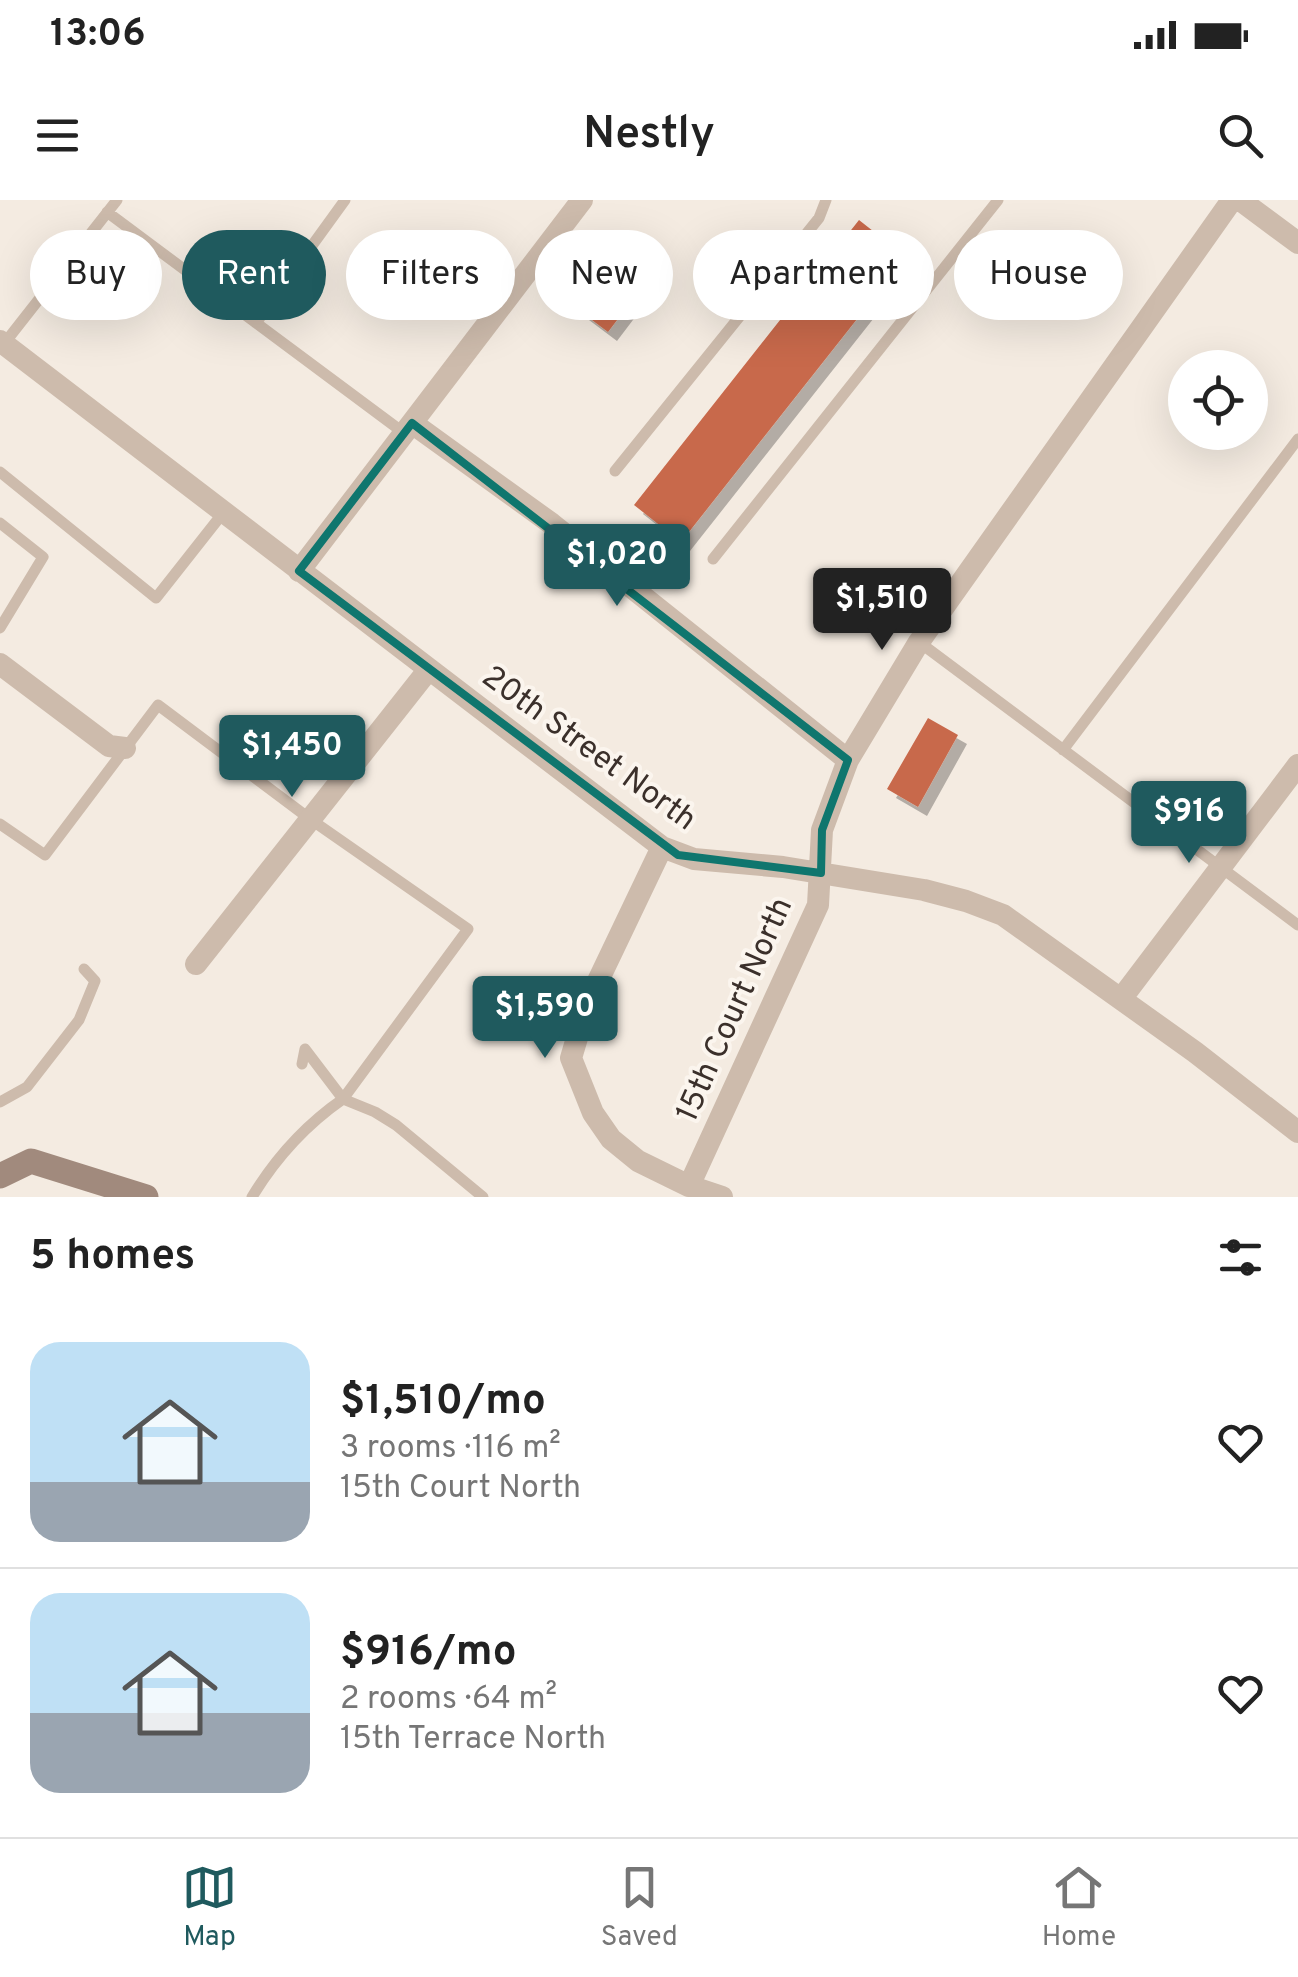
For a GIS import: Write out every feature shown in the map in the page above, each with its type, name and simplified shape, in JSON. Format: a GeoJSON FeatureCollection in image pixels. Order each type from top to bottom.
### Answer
{"type":"FeatureCollection","features":[{"type":"Feature","properties":{"kind":"main road"},"geometry":{"type":"LineString","coordinates":[[11,1197],[0,1178],[31,1161],[146,1197]]}},
{"type":"Feature","properties":{"kind":"street"},"geometry":{"type":"LineString","coordinates":[[299,571],[582,200]]}},
{"type":"Feature","properties":{"kind":"street","name":"15th Court North"},"geometry":{"type":"LineString","coordinates":[[689,1186],[818,905],[822,830],[848,760],[919,642],[1232,200]]}},
{"type":"Feature","properties":{"kind":"street"},"geometry":{"type":"LineString","coordinates":[[1240,200],[1298,243]]}},
{"type":"Feature","properties":{"kind":"street","name":"20th Street North"},"geometry":{"type":"LineString","coordinates":[[1,344],[662,847],[694,859],[822,873],[924,890],[966,900],[1003,916],[1122,999],[1298,1132]]}},
{"type":"Feature","properties":{"kind":"street"},"geometry":{"type":"LineString","coordinates":[[408,428],[552,524],[848,760]]}},
{"type":"Feature","properties":{"kind":"street"},"geometry":{"type":"LineString","coordinates":[[0,664],[109,746],[125,748]]}},
{"type":"Feature","properties":{"kind":"street"},"geometry":{"type":"LineString","coordinates":[[196,964],[428,669]]}},
{"type":"Feature","properties":{"kind":"street"},"geometry":{"type":"LineString","coordinates":[[1122,999],[1298,765]]}},
{"type":"Feature","properties":{"kind":"street"},"geometry":{"type":"LineString","coordinates":[[662,847],[587,1004],[571,1058],[592,1114],[611,1138],[638,1161],[722,1197]]}},
{"type":"Feature","properties":{"kind":"lane"},"geometry":{"type":"LineString","coordinates":[[1,344],[117,200]]}},
{"type":"Feature","properties":{"kind":"lane"},"geometry":{"type":"LineString","coordinates":[[256,323],[345,200]]}},
{"type":"Feature","properties":{"kind":"lane"},"geometry":{"type":"LineString","coordinates":[[615,470],[819,218],[826,200]]}},
{"type":"Feature","properties":{"kind":"lane"},"geometry":{"type":"LineString","coordinates":[[714,559],[998,200]]}},
{"type":"Feature","properties":{"kind":"lane"},"geometry":{"type":"LineString","coordinates":[[107,212],[256,323],[408,428]]}},
{"type":"Feature","properties":{"kind":"lane"},"geometry":{"type":"LineString","coordinates":[[1064,750],[1298,439]]}},
{"type":"Feature","properties":{"kind":"lane"},"geometry":{"type":"LineString","coordinates":[[0,472],[156,598],[223,514]]}},
{"type":"Feature","properties":{"kind":"lane"},"geometry":{"type":"LineString","coordinates":[[0,522],[43,556],[0,628]]}},
{"type":"Feature","properties":{"kind":"lane"},"geometry":{"type":"LineString","coordinates":[[919,642],[1298,925]]}},
{"type":"Feature","properties":{"kind":"lane"},"geometry":{"type":"LineString","coordinates":[[0,824],[44,854],[158,705],[310,819],[468,929],[343,1099],[318,1116],[252,1197]]}},
{"type":"Feature","properties":{"kind":"lane"},"geometry":{"type":"LineString","coordinates":[[0,1102],[27,1087],[80,1020],[96,981],[84,968]]}},
{"type":"Feature","properties":{"kind":"lane"},"geometry":{"type":"LineString","coordinates":[[302,1064],[305,1049],[343,1099],[396,1124],[483,1197]]}},
{"type":"Feature","properties":{"kind":"highlighted area"},"geometry":{"type":"Polygon","coordinates":[[[412,423],[848,760],[822,830],[821,873],[678,855],[299,571],[412,423]]]}},
{"type":"Feature","properties":{"kind":"building"},"geometry":{"type":"Polygon","coordinates":[[[859,220],[872,230],[851,230],[859,220]]]}},
{"type":"Feature","properties":{"kind":"building"},"geometry":{"type":"Polygon","coordinates":[[[592,320],[617,320],[608,332],[592,320]]]}},
{"type":"Feature","properties":{"kind":"building"},"geometry":{"type":"Polygon","coordinates":[[[780,320],[856,320],[681,542],[634,505],[780,320]]]}},
{"type":"Feature","properties":{"kind":"building"},"geometry":{"type":"Polygon","coordinates":[[[928,718],[958,735],[918,807],[887,789],[928,718]]]}}]}
